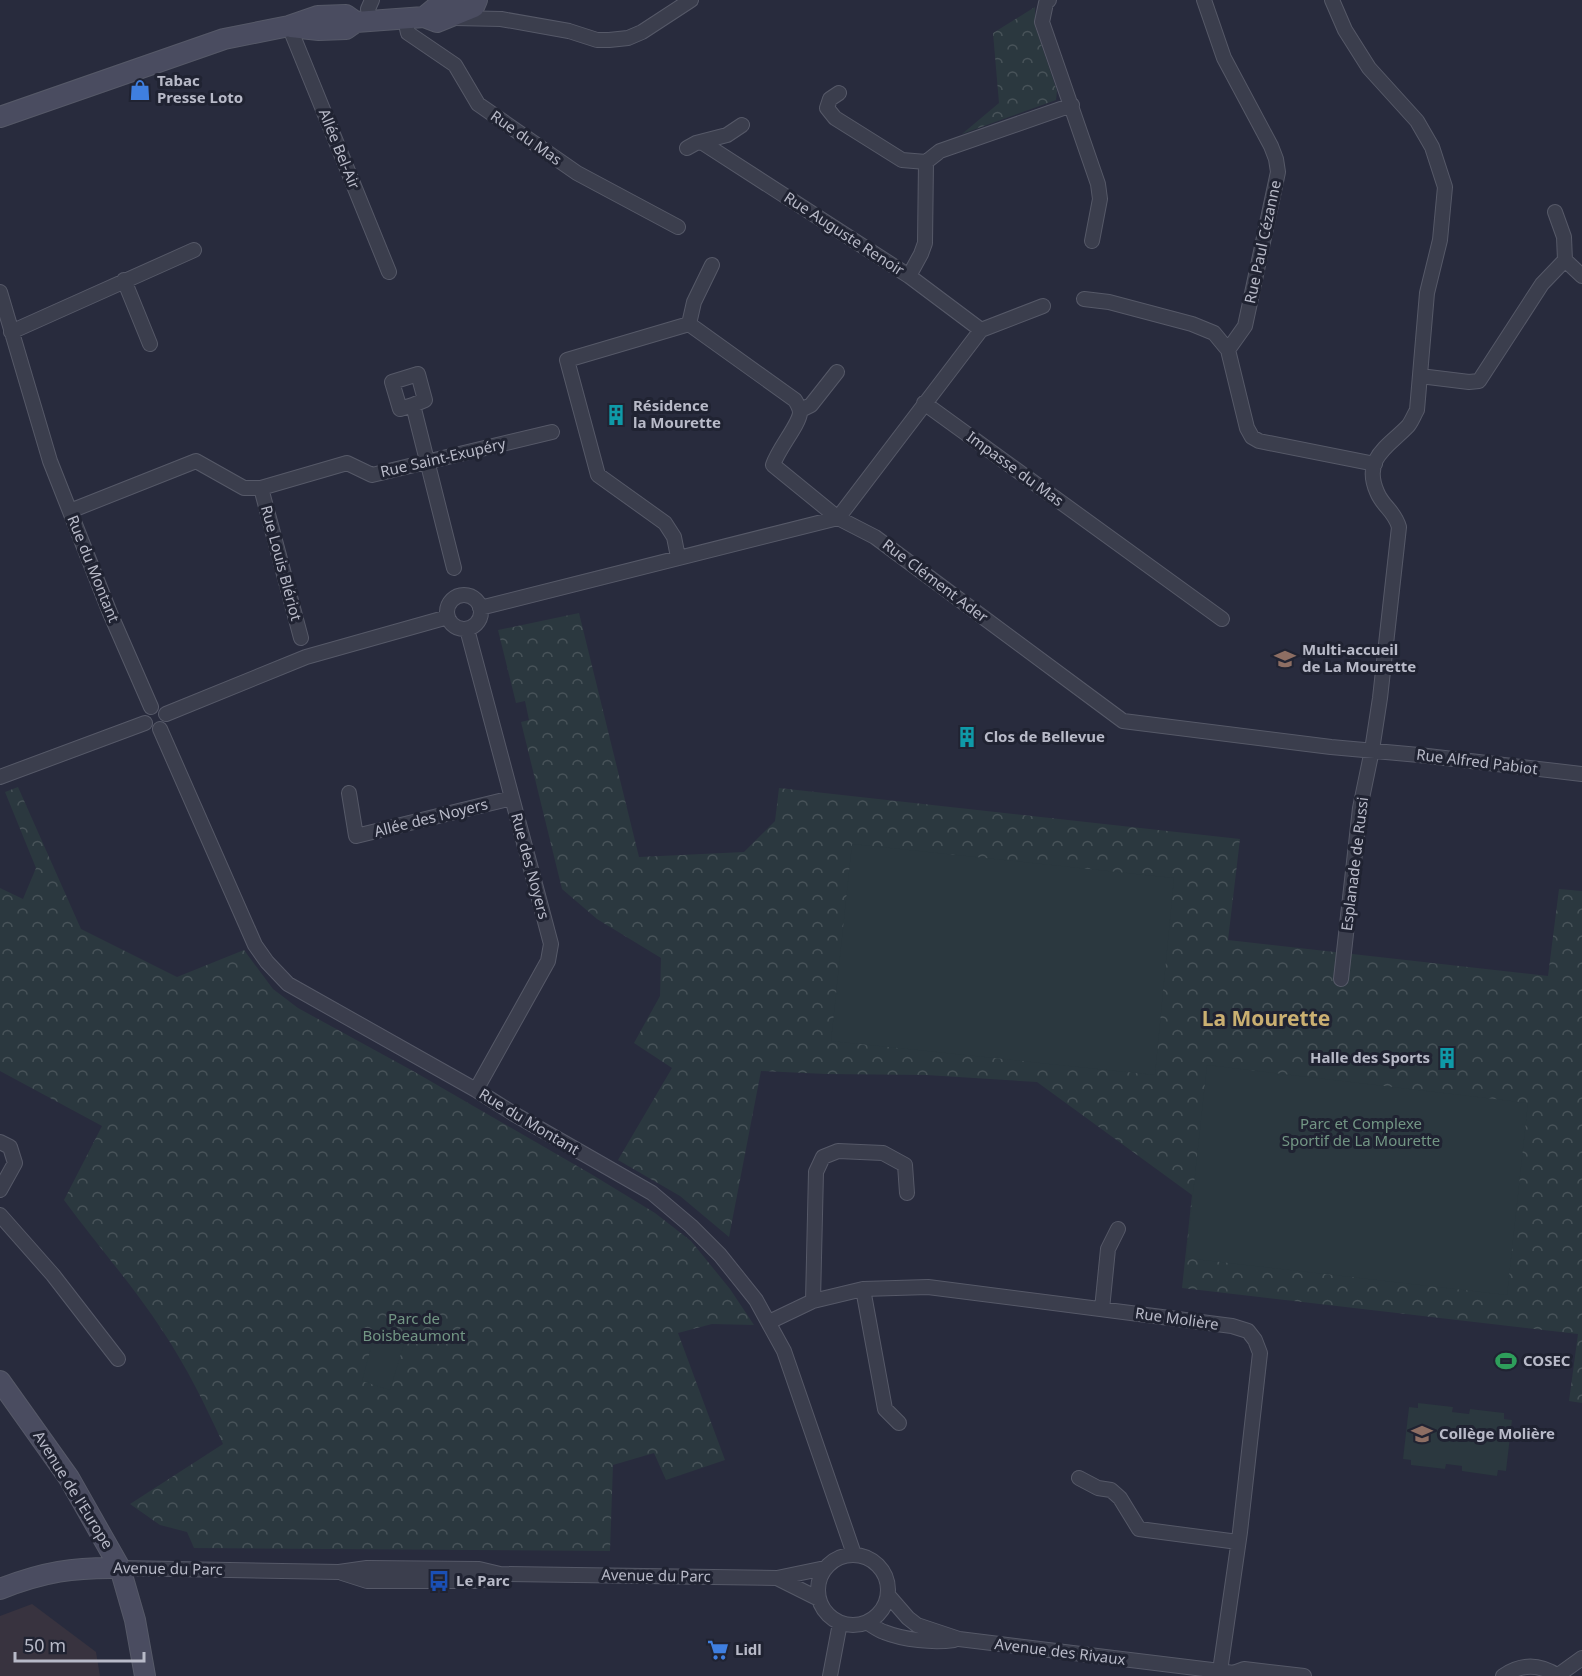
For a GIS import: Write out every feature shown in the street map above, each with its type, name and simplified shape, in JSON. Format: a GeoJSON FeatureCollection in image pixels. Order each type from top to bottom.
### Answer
{"type":"FeatureCollection","features":[{"type":"Feature","properties":{"kind":"main road"},"geometry":{"type":"LineString","coordinates":[[0,117],[224,39],[289,26],[319,30],[346,29],[363,22],[414,18],[437,21],[452,9],[474,7],[477,0]]}},
{"type":"Feature","properties":{"kind":"main road","name":"Avenue de l'Europe"},"geometry":{"type":"LineString","coordinates":[[0,1381],[69,1478],[120,1568],[135,1620],[145,1676]]}},
{"type":"Feature","properties":{"kind":"main road","name":"Avenue du Parc"},"geometry":{"type":"LineString","coordinates":[[0,1588],[26,1579],[80,1568],[120,1568]]}},
{"type":"Feature","properties":{"kind":"street"},"geometry":{"type":"LineString","coordinates":[[363,22],[372,0]]}},
{"type":"Feature","properties":{"kind":"street"},"geometry":{"type":"LineString","coordinates":[[482,0],[489,11],[501,19]]}},
{"type":"Feature","properties":{"kind":"street"},"geometry":{"type":"LineString","coordinates":[[452,9],[569,32],[597,40],[609,40],[628,38],[642,32],[691,0]]}},
{"type":"Feature","properties":{"kind":"street"},"geometry":{"type":"LineString","coordinates":[[1049,0],[1046,3],[1042,22],[1098,184],[1100,199],[1092,241]]}},
{"type":"Feature","properties":{"kind":"street","name":"Rue Paul Cézanne"},"geometry":{"type":"LineString","coordinates":[[1204,0],[1224,58],[1271,146],[1278,172],[1245,326],[1228,350]]}},
{"type":"Feature","properties":{"kind":"street"},"geometry":{"type":"LineString","coordinates":[[1084,299],[1109,302],[1192,324],[1214,333],[1228,350],[1247,428],[1252,437],[1259,441],[1375,464],[1387,443],[1409,424],[1417,410],[1427,293],[1440,240],[1444,187],[1432,147],[1417,121],[1370,68],[1345,30],[1332,0]]}},
{"type":"Feature","properties":{"kind":"street","name":"Rue du Mas"},"geometry":{"type":"LineString","coordinates":[[414,18],[408,33],[455,65],[478,104],[577,173],[678,227]]}},
{"type":"Feature","properties":{"kind":"street","name":"Allée Bel-Air"},"geometry":{"type":"LineString","coordinates":[[289,26],[389,272]]}},
{"type":"Feature","properties":{"kind":"street"},"geometry":{"type":"LineString","coordinates":[[839,93],[830,99],[827,108],[835,118],[902,160],[926,162],[940,151],[1072,105]]}},
{"type":"Feature","properties":{"kind":"street"},"geometry":{"type":"LineString","coordinates":[[687,148],[696,143],[727,135],[742,125]]}},
{"type":"Feature","properties":{"kind":"street","name":"Rue Auguste Renoir"},"geometry":{"type":"LineString","coordinates":[[703,143],[909,276],[981,330]]}},
{"type":"Feature","properties":{"kind":"street"},"geometry":{"type":"LineString","coordinates":[[909,276],[925,243],[926,162]]}},
{"type":"Feature","properties":{"kind":"street"},"geometry":{"type":"LineString","coordinates":[[1555,212],[1564,237],[1565,260],[1582,276]]}},
{"type":"Feature","properties":{"kind":"street"},"geometry":{"type":"LineString","coordinates":[[11,332],[194,250]]}},
{"type":"Feature","properties":{"kind":"street"},"geometry":{"type":"LineString","coordinates":[[1420,376],[1469,382],[1479,381],[1542,284],[1565,260]]}},
{"type":"Feature","properties":{"kind":"street"},"geometry":{"type":"LineString","coordinates":[[689,324],[694,302],[712,266]]}},
{"type":"Feature","properties":{"kind":"street"},"geometry":{"type":"LineString","coordinates":[[124,280],[150,344]]}},
{"type":"Feature","properties":{"kind":"street","name":"Rue du Montant"},"geometry":{"type":"LineString","coordinates":[[0,292],[39,431],[110,613],[151,706]]}},
{"type":"Feature","properties":{"kind":"street"},"geometry":{"type":"LineString","coordinates":[[480,608],[838,518],[981,330],[1043,306]]}},
{"type":"Feature","properties":{"kind":"street"},"geometry":{"type":"LineString","coordinates":[[689,324],[795,400],[801,410],[811,405],[837,372]]}},
{"type":"Feature","properties":{"kind":"street"},"geometry":{"type":"LineString","coordinates":[[678,557],[675,537],[665,523],[598,475],[567,360],[689,324]]}},
{"type":"Feature","properties":{"kind":"street"},"geometry":{"type":"LineString","coordinates":[[404,377],[392,382],[400,409],[412,405],[454,568]]}},
{"type":"Feature","properties":{"kind":"street","name":"Impasse du Mas"},"geometry":{"type":"LineString","coordinates":[[924,403],[1222,619]]}},
{"type":"Feature","properties":{"kind":"street","name":"Rue Clément Ader"},"geometry":{"type":"LineString","coordinates":[[801,410],[799,420],[777,453],[773,465],[838,518],[875,537],[1123,721],[1372,750]]}},
{"type":"Feature","properties":{"kind":"street","name":"Rue Saint-Exupéry"},"geometry":{"type":"LineString","coordinates":[[70,511],[196,460],[244,488],[261,488],[347,463],[372,476],[552,432]]}},
{"type":"Feature","properties":{"kind":"street","name":"Esplanade de Russi"},"geometry":{"type":"LineString","coordinates":[[1341,979],[1360,808],[1372,750],[1399,527],[1391,510],[1376,491],[1373,479],[1375,464]]}},
{"type":"Feature","properties":{"kind":"street","name":"Rue Louis Blériot"},"geometry":{"type":"LineString","coordinates":[[261,488],[301,638]]}},
{"type":"Feature","properties":{"kind":"street"},"geometry":{"type":"LineString","coordinates":[[462,596],[471,597],[480,608],[479,620],[467,629],[454,626],[447,612],[450,603],[462,596]]}},
{"type":"Feature","properties":{"kind":"street"},"geometry":{"type":"LineString","coordinates":[[166,714],[306,657],[448,617]]}},
{"type":"Feature","properties":{"kind":"street","name":"Rue des Noyers"},"geometry":{"type":"LineString","coordinates":[[467,629],[548,932],[550,952],[548,961],[476,1090]]}},
{"type":"Feature","properties":{"kind":"street"},"geometry":{"type":"LineString","coordinates":[[151,706],[162,708],[166,714],[167,721],[160,729],[153,729],[145,723],[145,712],[151,706]]}},
{"type":"Feature","properties":{"kind":"street"},"geometry":{"type":"LineString","coordinates":[[0,777],[145,723]]}},
{"type":"Feature","properties":{"kind":"street","name":"Rue du Montant"},"geometry":{"type":"LineString","coordinates":[[160,729],[255,945],[267,962],[288,984],[652,1193],[691,1226],[720,1255],[756,1300],[784,1351],[854,1554]]}},
{"type":"Feature","properties":{"kind":"street","name":"Rue Alfred Pabiot"},"geometry":{"type":"LineString","coordinates":[[1372,750],[1582,774]]}},
{"type":"Feature","properties":{"kind":"street","name":"Allée des Noyers"},"geometry":{"type":"LineString","coordinates":[[349,793],[356,836],[512,798]]}},
{"type":"Feature","properties":{"kind":"street"},"geometry":{"type":"LineString","coordinates":[[0,1142],[10,1147],[15,1163],[0,1190]]}},
{"type":"Feature","properties":{"kind":"street"},"geometry":{"type":"LineString","coordinates":[[813,1301],[816,1172],[824,1157],[838,1151],[883,1153],[905,1165],[908,1193]]}},
{"type":"Feature","properties":{"kind":"street"},"geometry":{"type":"LineString","coordinates":[[0,1215],[53,1275],[118,1359]]}},
{"type":"Feature","properties":{"kind":"street"},"geometry":{"type":"LineString","coordinates":[[1102,1309],[1108,1249],[1118,1229]]}},
{"type":"Feature","properties":{"kind":"street","name":"Rue Molière"},"geometry":{"type":"LineString","coordinates":[[769,1322],[813,1301],[863,1289],[928,1287],[1232,1326],[1248,1331],[1255,1340],[1260,1353],[1238,1542],[1230,1673]]}},
{"type":"Feature","properties":{"kind":"street"},"geometry":{"type":"LineString","coordinates":[[863,1289],[885,1409],[898,1423]]}},
{"type":"Feature","properties":{"kind":"street"},"geometry":{"type":"LineString","coordinates":[[1079,1478],[1098,1488],[1111,1490],[1120,1498],[1138,1529],[1238,1542]]}},
{"type":"Feature","properties":{"kind":"street"},"geometry":{"type":"LineString","coordinates":[[854,1554],[873,1560],[880,1567],[886,1575],[888,1595],[885,1607],[877,1616],[868,1623],[858,1625],[840,1623],[830,1617],[823,1609],[818,1588],[820,1577],[833,1560],[854,1554]]}},
{"type":"Feature","properties":{"kind":"street","name":"Avenue du Parc"},"geometry":{"type":"LineString","coordinates":[[120,1568],[339,1572],[367,1568],[479,1569],[500,1574],[777,1578],[825,1568]]}},
{"type":"Feature","properties":{"kind":"street","name":"Avenue du Parc"},"geometry":{"type":"LineString","coordinates":[[777,1578],[819,1599]]}},
{"type":"Feature","properties":{"kind":"street","name":"Avenue des Rivaux"},"geometry":{"type":"LineString","coordinates":[[888,1595],[917,1625],[959,1640]]}},
{"type":"Feature","properties":{"kind":"street"},"geometry":{"type":"LineString","coordinates":[[830,1676],[840,1623]]}},
{"type":"Feature","properties":{"kind":"street","name":"Avenue des Rivaux"},"geometry":{"type":"LineString","coordinates":[[868,1623],[884,1632],[939,1642],[959,1640],[1230,1673],[1244,1668],[1304,1676]]}},
{"type":"Feature","properties":{"kind":"street"},"geometry":{"type":"LineString","coordinates":[[1503,1676],[1514,1669],[1536,1666],[1547,1669],[1558,1676],[1582,1658]]}},
{"type":"Feature","properties":{"kind":"shaded area"},"geometry":{"type":"Polygon","coordinates":[[[32,1604],[96,1652],[100,1676],[0,1676],[0,1616],[32,1604]]]}},
{"type":"Feature","properties":{"kind":"green space"},"geometry":{"type":"Polygon","coordinates":[[[1035,7],[1035,26],[1057,91],[1056,100],[962,134],[999,103],[993,33],[1035,7]]]}},
{"type":"Feature","properties":{"kind":"green space","name":"Parc et Complexe Sportif de La Mourette"},"geometry":{"type":"Polygon","coordinates":[[[579,613],[639,857],[744,852],[775,821],[779,788],[1240,839],[1228,940],[1548,976],[1559,889],[1582,891],[1582,1403],[1569,1401],[1578,1334],[1182,1288],[1192,1195],[1037,1082],[926,1075],[761,1071],[729,1237],[680,1196],[618,1160],[672,1068],[634,1043],[660,996],[661,958],[597,919],[562,889],[521,722],[529,720],[525,701],[516,703],[498,630],[579,613]]]}},
{"type":"Feature","properties":{"kind":"green space","name":"Parc de Boisbeaumont"},"geometry":{"type":"Polygon","coordinates":[[[18,787],[81,929],[177,977],[244,950],[273,989],[298,1008],[413,1071],[591,1174],[655,1213],[691,1241],[730,1289],[754,1325],[712,1324],[678,1333],[725,1460],[666,1480],[654,1453],[613,1465],[610,1551],[194,1548],[187,1532],[160,1525],[130,1504],[223,1444],[195,1386],[162,1330],[139,1296],[64,1200],[102,1126],[0,1071],[0,888],[23,899],[36,868],[5,792],[18,787]]]}},
{"type":"Feature","properties":{"kind":"green space"},"geometry":{"type":"Polygon","coordinates":[[[852,844],[1174,878],[1155,1075],[831,1041],[852,844]]]}},
{"type":"Feature","properties":{"kind":"green space"},"geometry":{"type":"Polygon","coordinates":[[[1207,1065],[1528,1103],[1507,1295],[1186,1258],[1207,1065]]]}},
{"type":"Feature","properties":{"kind":"green space"},"geometry":{"type":"Polygon","coordinates":[[[376,1329],[406,1337],[390,1390],[362,1381],[376,1329]]]}},
{"type":"Feature","properties":{"kind":"green space"},"geometry":{"type":"Polygon","coordinates":[[[1418,1403],[1453,1407],[1452,1412],[1469,1414],[1470,1409],[1504,1413],[1504,1419],[1512,1420],[1506,1471],[1498,1470],[1497,1476],[1462,1471],[1462,1466],[1446,1464],[1445,1469],[1411,1465],[1411,1460],[1403,1459],[1409,1407],[1418,1408],[1418,1403]]]}},
{"type":"Feature","properties":{"kind":"place","name":"Tabac Presse Loto"},"geometry":{"type":"Point","coordinates":[140,90]}},
{"type":"Feature","properties":{"kind":"place","name":"Résidence la Mourette"},"geometry":{"type":"Point","coordinates":[616,415]}},
{"type":"Feature","properties":{"kind":"place","name":"Multi-accueil de La Mourette"},"geometry":{"type":"Point","coordinates":[1285,659]}},
{"type":"Feature","properties":{"kind":"place","name":"Clos de Bellevue"},"geometry":{"type":"Point","coordinates":[967,737]}},
{"type":"Feature","properties":{"kind":"place","name":"Halle des Sports"},"geometry":{"type":"Point","coordinates":[1447,1058]}},
{"type":"Feature","properties":{"kind":"place","name":"COSEC"},"geometry":{"type":"Point","coordinates":[1506,1361]}},
{"type":"Feature","properties":{"kind":"place","name":"Collège Molière"},"geometry":{"type":"Point","coordinates":[1422,1434]}},
{"type":"Feature","properties":{"kind":"place","name":"Le Parc"},"geometry":{"type":"Point","coordinates":[439,1581]}},
{"type":"Feature","properties":{"kind":"place","name":"Lidl"},"geometry":{"type":"Point","coordinates":[718,1650]}},
{"type":"Feature","properties":{"kind":"district","name":"La Mourette"},"geometry":{"type":"Point","coordinates":[1266,1019]}}]}
